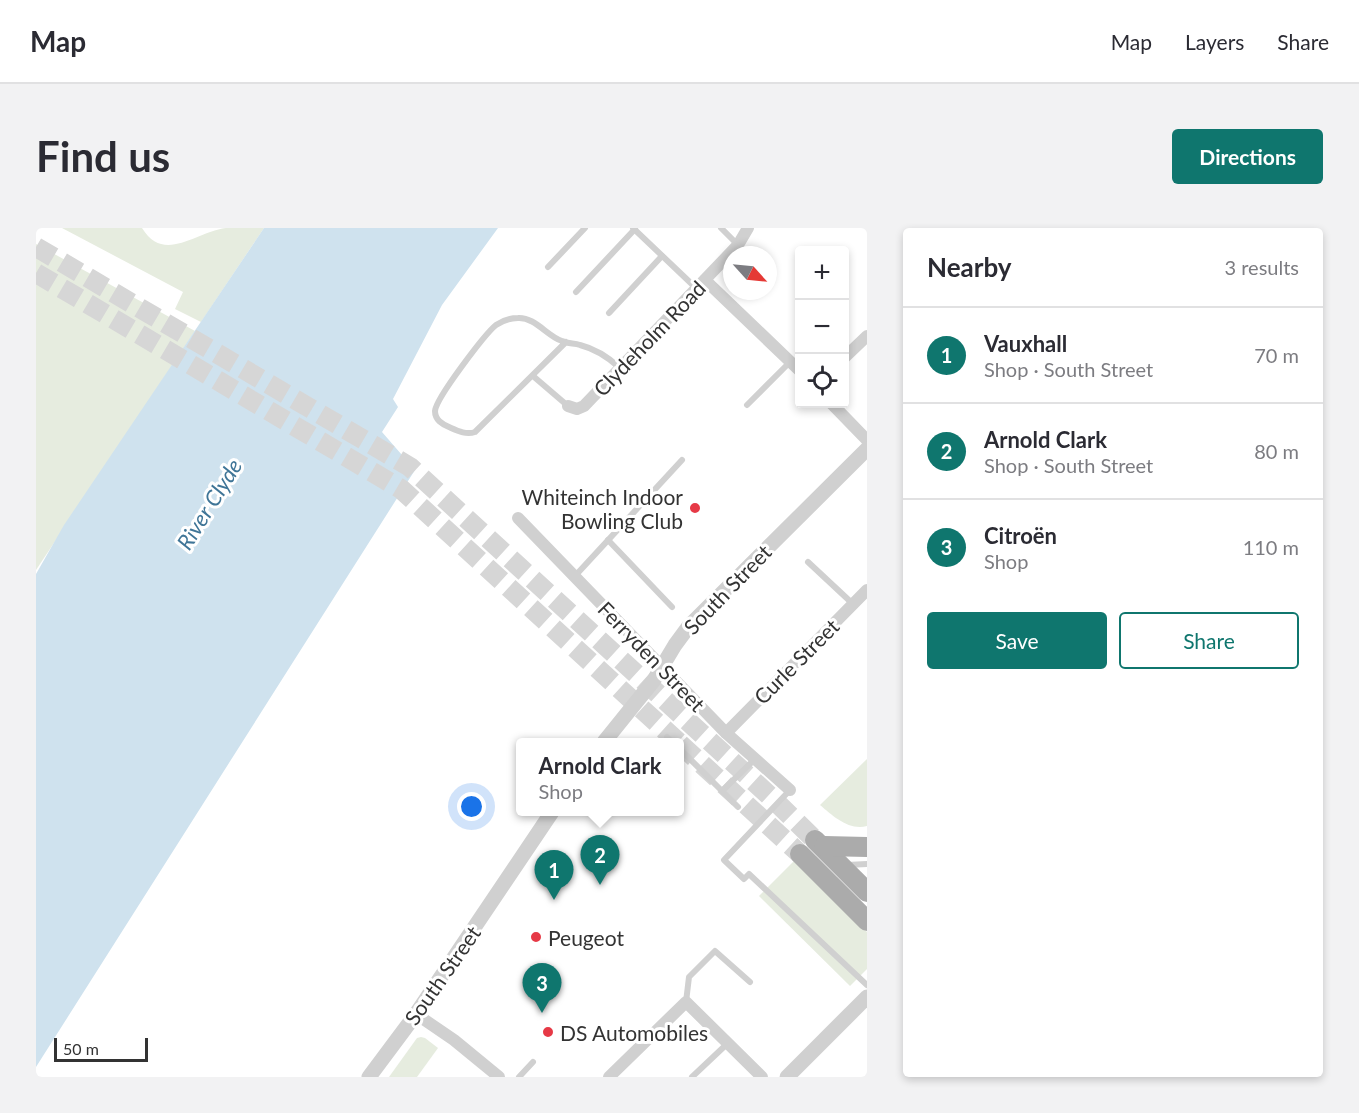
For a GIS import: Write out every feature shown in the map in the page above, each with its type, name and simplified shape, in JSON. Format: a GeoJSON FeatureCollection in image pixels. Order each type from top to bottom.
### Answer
{"type":"FeatureCollection","features":[{"type":"Feature","properties":{"kind":"main road"},"geometry":{"type":"LineString","coordinates":[[867,847],[819,843],[828,867],[867,921]]}},
{"type":"Feature","properties":{"kind":"main road"},"geometry":{"type":"LineString","coordinates":[[800,854],[828,867],[867,892]]}},
{"type":"Feature","properties":{"kind":"street","name":"Clydeholm Road"},"geometry":{"type":"LineString","coordinates":[[568,406],[577,409],[584,406],[738,244],[748,228]]}},
{"type":"Feature","properties":{"kind":"street"},"geometry":{"type":"LineString","coordinates":[[700,284],[795,366]]}},
{"type":"Feature","properties":{"kind":"street"},"geometry":{"type":"LineString","coordinates":[[848,354],[867,336]]}},
{"type":"Feature","properties":{"kind":"street"},"geometry":{"type":"LineString","coordinates":[[836,408],[867,440]]}},
{"type":"Feature","properties":{"kind":"street","name":"South Street"},"geometry":{"type":"LineString","coordinates":[[607,738],[654,680],[675,645],[705,609],[867,450]]}},
{"type":"Feature","properties":{"kind":"street","name":"Ferryden Street"},"geometry":{"type":"LineString","coordinates":[[518,518],[726,733],[789,790]]}},
{"type":"Feature","properties":{"kind":"street","name":"Curle Street"},"geometry":{"type":"LineString","coordinates":[[726,733],[867,590]]}},
{"type":"Feature","properties":{"kind":"street","name":"South Street"},"geometry":{"type":"LineString","coordinates":[[369,1077],[416,1014],[549,816]]}},
{"type":"Feature","properties":{"kind":"street"},"geometry":{"type":"LineString","coordinates":[[787,1077],[867,997]]}},
{"type":"Feature","properties":{"kind":"street"},"geometry":{"type":"LineString","coordinates":[[609,1077],[686,1002],[762,1077]]}},
{"type":"Feature","properties":{"kind":"street"},"geometry":{"type":"LineString","coordinates":[[416,1014],[454,1040],[499,1077]]}},
{"type":"Feature","properties":{"kind":"lane"},"geometry":{"type":"LineString","coordinates":[[548,267],[585,228]]}},
{"type":"Feature","properties":{"kind":"lane"},"geometry":{"type":"LineString","coordinates":[[721,228],[738,244]]}},
{"type":"Feature","properties":{"kind":"lane"},"geometry":{"type":"LineString","coordinates":[[576,292],[634,229],[662,256],[700,284]]}},
{"type":"Feature","properties":{"kind":"lane"},"geometry":{"type":"LineString","coordinates":[[609,313],[662,256]]}},
{"type":"Feature","properties":{"kind":"lane"},"geometry":{"type":"LineString","coordinates":[[566,342],[475,432],[455,430],[439,422],[436,417],[436,406],[455,377],[491,330],[513,318],[526,319],[566,342],[583,345],[599,352],[620,368]]}},
{"type":"Feature","properties":{"kind":"lane"},"geometry":{"type":"LineString","coordinates":[[747,405],[790,361]]}},
{"type":"Feature","properties":{"kind":"lane"},"geometry":{"type":"LineString","coordinates":[[533,376],[568,406]]}},
{"type":"Feature","properties":{"kind":"lane"},"geometry":{"type":"LineString","coordinates":[[575,576],[682,460]]}},
{"type":"Feature","properties":{"kind":"lane"},"geometry":{"type":"LineString","coordinates":[[608,540],[672,607]]}},
{"type":"Feature","properties":{"kind":"lane"},"geometry":{"type":"LineString","coordinates":[[808,562],[853,604]]}},
{"type":"Feature","properties":{"kind":"lane"},"geometry":{"type":"LineString","coordinates":[[684,753],[738,807]]}},
{"type":"Feature","properties":{"kind":"lane"},"geometry":{"type":"LineString","coordinates":[[722,791],[755,759]]}},
{"type":"Feature","properties":{"kind":"lane"},"geometry":{"type":"LineString","coordinates":[[789,790],[724,860],[744,879],[749,874],[867,985]]}},
{"type":"Feature","properties":{"kind":"lane"},"geometry":{"type":"LineString","coordinates":[[828,867],[867,864]]}},
{"type":"Feature","properties":{"kind":"lane"},"geometry":{"type":"LineString","coordinates":[[686,1002],[689,977],[716,951],[750,982]]}},
{"type":"Feature","properties":{"kind":"lane"},"geometry":{"type":"LineString","coordinates":[[692,1077],[728,1043]]}},
{"type":"Feature","properties":{"kind":"lane"},"geometry":{"type":"LineString","coordinates":[[519,1077],[533,1062]]}},
{"type":"Feature","properties":{"kind":"shaded area"},"geometry":{"type":"Polygon","coordinates":[[[62,228],[142,228],[160,244],[170,245],[226,228],[264,228],[201,322],[175,309],[183,292],[62,228]]]}},
{"type":"Feature","properties":{"kind":"shaded area"},"geometry":{"type":"Polygon","coordinates":[[[36,244],[195,331],[36,570],[36,244]]]}},
{"type":"Feature","properties":{"kind":"shaded area"},"geometry":{"type":"Polygon","coordinates":[[[867,759],[867,826],[860,827],[842,822],[820,805],[867,759]]]}},
{"type":"Feature","properties":{"kind":"shaded area"},"geometry":{"type":"Polygon","coordinates":[[[795,860],[867,932],[867,969],[850,986],[759,896],[795,860]]]}},
{"type":"Feature","properties":{"kind":"shaded area"},"geometry":{"type":"Polygon","coordinates":[[[421,1037],[438,1048],[417,1077],[389,1077],[417,1038],[421,1037]]]}},
{"type":"Feature","properties":{"kind":"water","name":"River Clyde"},"geometry":{"type":"Polygon","coordinates":[[[264,228],[498,228],[442,305],[393,399],[398,407],[382,432],[415,470],[36,1067],[36,574],[64,525],[264,228]]]}},
{"type":"Feature","properties":{"kind":"tunnel"},"geometry":{"type":"LineString","coordinates":[[36,247],[410,467],[815,840]]}},
{"type":"Feature","properties":{"kind":"tunnel"},"geometry":{"type":"LineString","coordinates":[[36,273],[401,489],[674,738]]}},
{"type":"Feature","properties":{"kind":"tunnel"},"geometry":{"type":"LineString","coordinates":[[684,748],[800,854]]}},
{"type":"Feature","properties":{"kind":"place","name":"Whiteinch Indoor Bowling Club"},"geometry":{"type":"Point","coordinates":[695,508]}},
{"type":"Feature","properties":{"kind":"place","name":"Arnold Clark"},"geometry":{"type":"Point","coordinates":[600,885]}},
{"type":"Feature","properties":{"kind":"place","name":"Vauxhall"},"geometry":{"type":"Point","coordinates":[554,900]}},
{"type":"Feature","properties":{"kind":"place","name":"Peugeot"},"geometry":{"type":"Point","coordinates":[536,937]}},
{"type":"Feature","properties":{"kind":"place","name":"Citroën"},"geometry":{"type":"Point","coordinates":[542,1013]}},
{"type":"Feature","properties":{"kind":"place","name":"DS Automobiles"},"geometry":{"type":"Point","coordinates":[548,1032]}}]}
